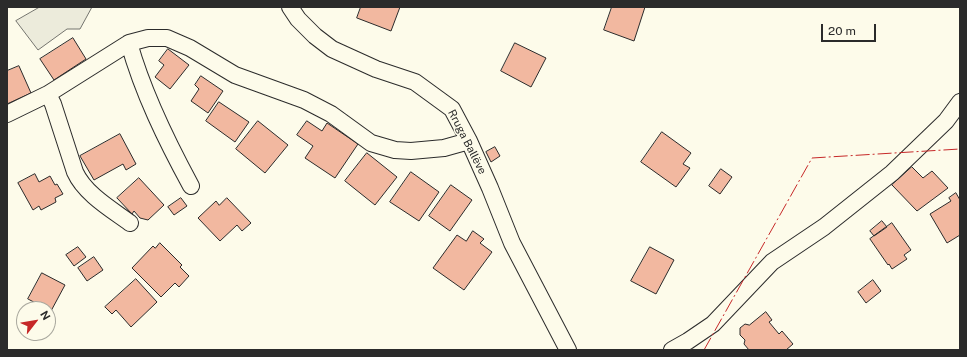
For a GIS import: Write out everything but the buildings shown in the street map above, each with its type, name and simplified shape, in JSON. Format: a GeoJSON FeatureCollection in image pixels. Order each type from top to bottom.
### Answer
{"type":"FeatureCollection","features":[{"type":"Feature","properties":{"kind":"street","name":"Rruga Ballëve"},"geometry":{"type":"LineString","coordinates":[[290,7],[298,19],[315,36],[332,49],[376,69],[415,82],[452,109],[469,141],[512,243],[568,350]]}},
{"type":"Feature","properties":{"kind":"street"},"geometry":{"type":"LineString","coordinates":[[7,114],[48,94],[129,43],[148,38],[167,38],[190,48],[235,75],[304,100],[331,114],[371,143],[395,150],[427,150],[444,148],[469,141]]}},
{"type":"Feature","properties":{"kind":"street"},"geometry":{"type":"LineString","coordinates":[[129,43],[155,115],[191,186]]}},
{"type":"Feature","properties":{"kind":"street"},"geometry":{"type":"LineString","coordinates":[[48,94],[53,104],[79,180],[92,193],[130,223]]}},
{"type":"Feature","properties":{"kind":"street"},"geometry":{"type":"LineString","coordinates":[[672,350],[713,324],[772,262],[824,227],[892,173],[946,121],[960,102]]}},
{"type":"Feature","properties":{"kind":"shaded area"},"geometry":{"type":"Polygon","coordinates":[[[40,7],[92,7],[80,29],[67,29],[38,50],[16,21],[40,7]]]}},
{"type":"Feature","properties":{"kind":"power"},"geometry":{"type":"LineString","coordinates":[[704,350],[812,158],[960,149]]}}]}
